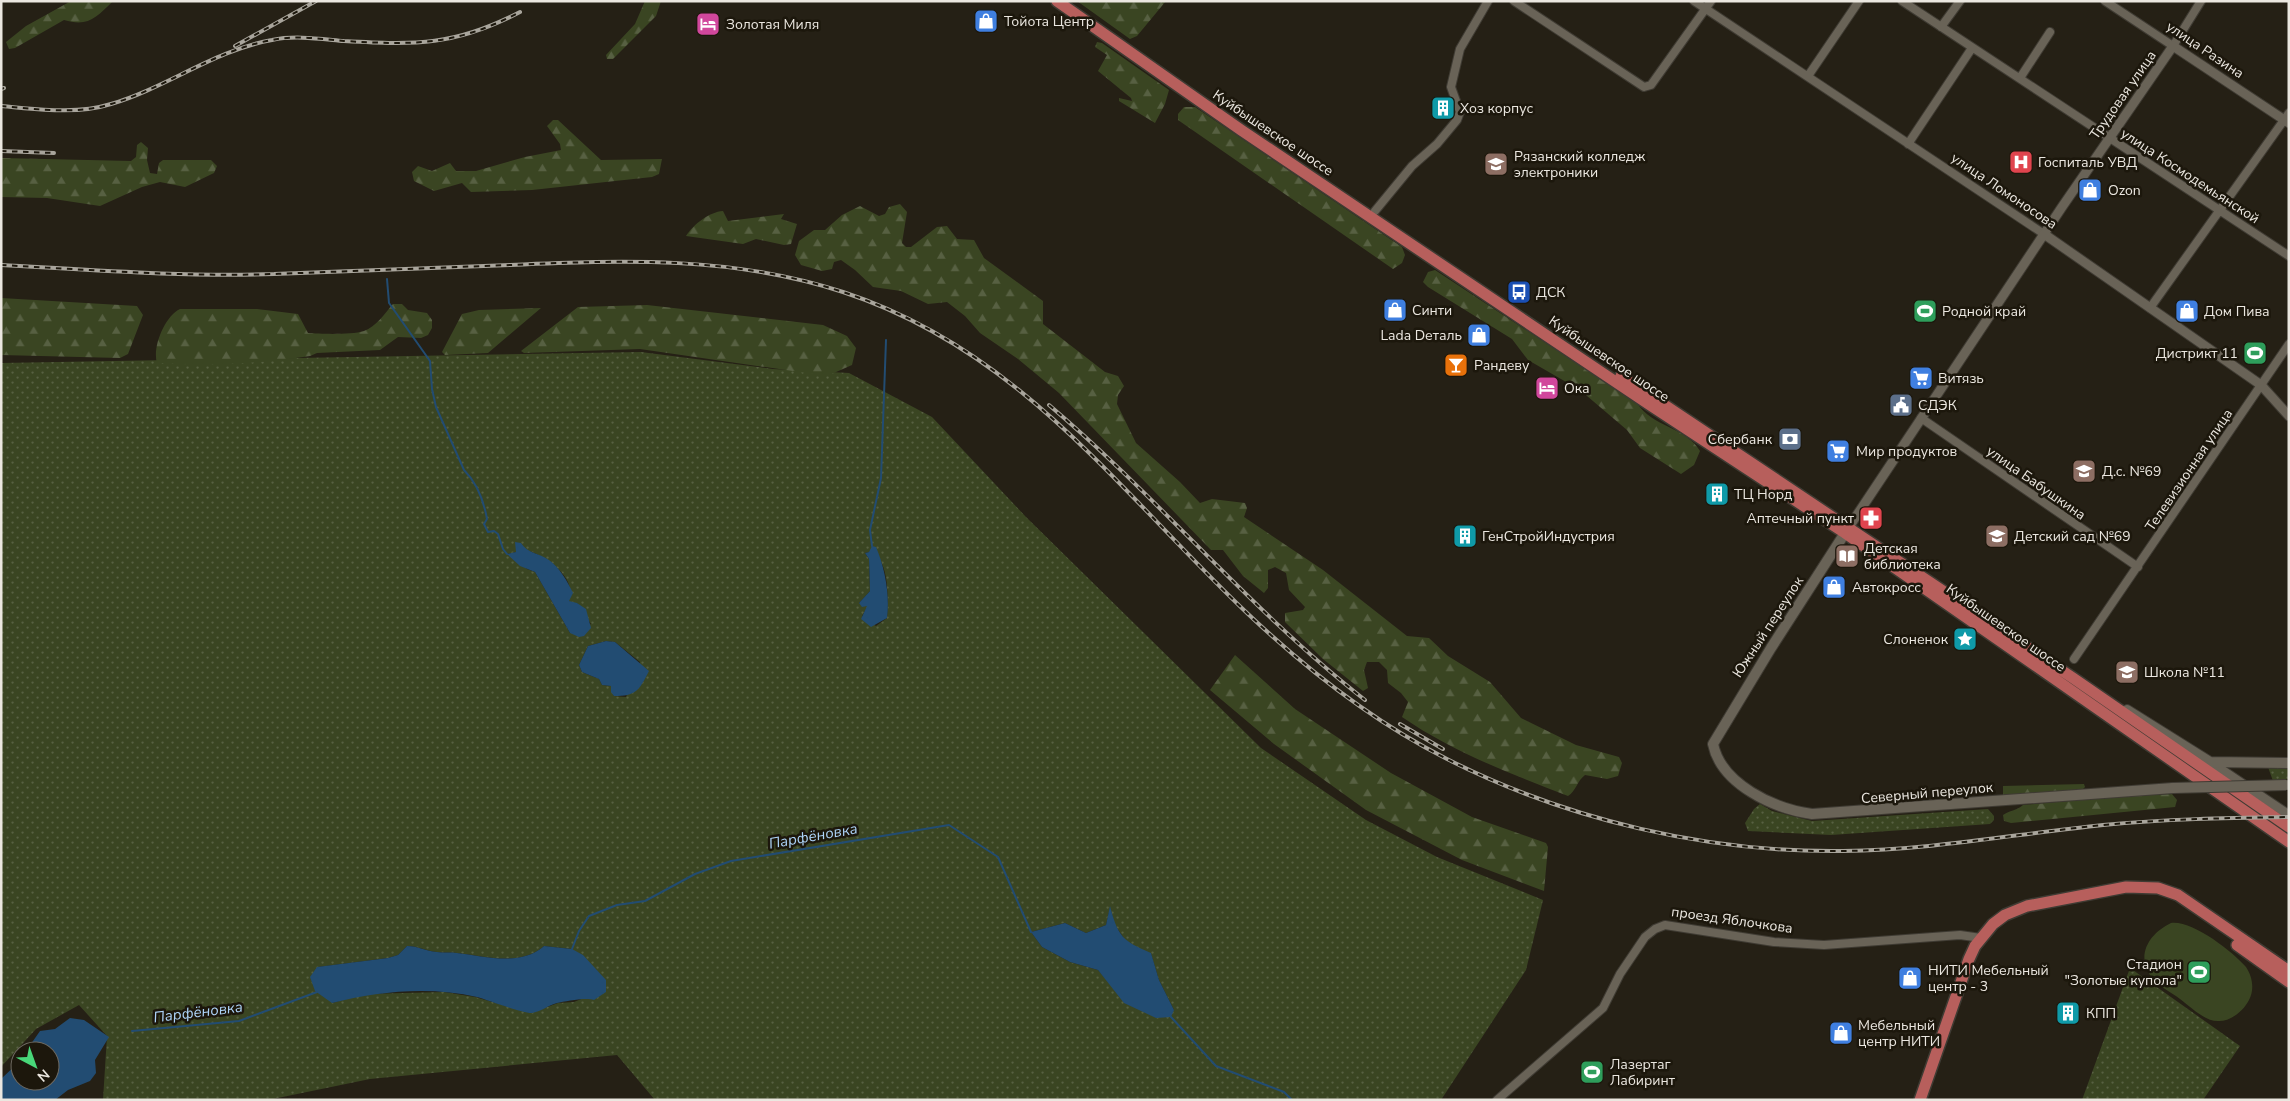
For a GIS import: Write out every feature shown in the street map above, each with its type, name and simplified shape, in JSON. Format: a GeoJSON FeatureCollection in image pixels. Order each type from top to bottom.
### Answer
{"type":"FeatureCollection","features":[{"type":"Feature","properties":{"kind":"main road","name":"Куйбышевское шоссе"},"geometry":{"type":"LineString","coordinates":[[1057,1],[1249,135],[1847,530],[2073,678],[2210,762]]}},
{"type":"Feature","properties":{"kind":"main road","name":"Куйбышевское шоссе"},"geometry":{"type":"LineString","coordinates":[[1070,1],[1375,211],[2148,736]]}},
{"type":"Feature","properties":{"kind":"main road","name":"Южный переулок"},"geometry":{"type":"LineString","coordinates":[[1713,744],[1771,648],[1847,530]]}},
{"type":"Feature","properties":{"kind":"main road","name":"Куйбышевское шоссе"},"geometry":{"type":"LineString","coordinates":[[2073,678],[2148,736]]}},
{"type":"Feature","properties":{"kind":"main road"},"geometry":{"type":"LineString","coordinates":[[2148,736],[2289,827]]}},
{"type":"Feature","properties":{"kind":"main road"},"geometry":{"type":"LineString","coordinates":[[2148,736],[2289,842]]}},
{"type":"Feature","properties":{"kind":"main road","name":"Северный переулок"},"geometry":{"type":"LineString","coordinates":[[1713,744],[1715,756],[1721,767],[1758,796],[1792,811],[1812,814],[2173,788],[2288,785]]}},
{"type":"Feature","properties":{"kind":"main road"},"geometry":{"type":"LineString","coordinates":[[2210,762],[2289,763]]}},
{"type":"Feature","properties":{"kind":"main road"},"geometry":{"type":"LineString","coordinates":[[1920,1100],[1969,959],[1981,938],[2005,915],[2028,906],[2126,888],[2152,887],[2178,895],[2289,971]]}},
{"type":"Feature","properties":{"kind":"main road"},"geometry":{"type":"LineString","coordinates":[[1981,938],[2017,916],[2035,911],[2125,895],[2155,895],[2182,906],[2289,982]]}},
{"type":"Feature","properties":{"kind":"street"},"geometry":{"type":"LineString","coordinates":[[1375,211],[1412,166],[1437,144],[1457,120],[1460,112],[1451,87],[1460,49],[1488,1]]}},
{"type":"Feature","properties":{"kind":"street"},"geometry":{"type":"LineString","coordinates":[[1514,1],[1644,87],[1651,86],[1711,1]]}},
{"type":"Feature","properties":{"kind":"street","name":"улица Ломоносова"},"geometry":{"type":"LineString","coordinates":[[1694,1],[2044,234],[2261,386],[2289,416]]}},
{"type":"Feature","properties":{"kind":"street"},"geometry":{"type":"LineString","coordinates":[[1808,76],[1859,1]]}},
{"type":"Feature","properties":{"kind":"street","name":"улица Космодемьянской"},"geometry":{"type":"LineString","coordinates":[[1902,1],[2289,256]]}},
{"type":"Feature","properties":{"kind":"street"},"geometry":{"type":"LineString","coordinates":[[1941,27],[1960,1]]}},
{"type":"Feature","properties":{"kind":"street","name":"улица Разина"},"geometry":{"type":"LineString","coordinates":[[2105,1],[2287,119]]}},
{"type":"Feature","properties":{"kind":"street","name":"Трудовая улица"},"geometry":{"type":"LineString","coordinates":[[1847,530],[2044,234],[2173,46],[2201,1]]}},
{"type":"Feature","properties":{"kind":"street"},"geometry":{"type":"LineString","coordinates":[[2020,78],[2050,32]]}},
{"type":"Feature","properties":{"kind":"street"},"geometry":{"type":"LineString","coordinates":[[1908,144],[1972,48]]}},
{"type":"Feature","properties":{"kind":"street"},"geometry":{"type":"LineString","coordinates":[[2150,308],[2219,209],[2287,119]]}},
{"type":"Feature","properties":{"kind":"street","name":"Телевизионная улица"},"geometry":{"type":"LineString","coordinates":[[2074,660],[2289,344]]}},
{"type":"Feature","properties":{"kind":"street","name":"улица Бабушкина"},"geometry":{"type":"LineString","coordinates":[[1921,418],[2138,567]]}},
{"type":"Feature","properties":{"kind":"street","name":"Куйбышевское шоссе"},"geometry":{"type":"LineString","coordinates":[[2210,762],[2289,815]]}},
{"type":"Feature","properties":{"kind":"street","name":"проезд Яблочкова"},"geometry":{"type":"LineString","coordinates":[[1497,1100],[1603,1008],[1620,974],[1645,937],[1654,929],[1665,925],[1774,942],[1808,945],[1960,935],[1981,938]]}},
{"type":"Feature","properties":{"kind":"green space"},"geometry":{"type":"Polygon","coordinates":[[[71,1],[113,1],[91,20],[72,22],[64,20],[15,48],[9,49],[6,42],[26,26],[71,1]]]}},
{"type":"Feature","properties":{"kind":"green space"},"geometry":{"type":"Polygon","coordinates":[[[645,1],[661,1],[656,16],[613,59],[607,59],[606,55],[635,24],[645,1]]]}},
{"type":"Feature","properties":{"kind":"green space"},"geometry":{"type":"Polygon","coordinates":[[[1077,1],[1166,1],[1137,36],[1130,39],[1077,1]]]}},
{"type":"Feature","properties":{"kind":"green space"},"geometry":{"type":"Polygon","coordinates":[[[1097,42],[1102,43],[1169,90],[1165,104],[1155,123],[1119,101],[1119,98],[1132,101],[1131,98],[1098,71],[1107,55],[1095,47],[1097,42]]]}},
{"type":"Feature","properties":{"kind":"green space"},"geometry":{"type":"Polygon","coordinates":[[[1184,107],[1195,107],[1402,247],[1405,255],[1402,263],[1393,269],[1178,120],[1178,114],[1184,107]]]}},
{"type":"Feature","properties":{"kind":"green space"},"geometry":{"type":"Polygon","coordinates":[[[553,120],[558,120],[601,160],[662,159],[659,174],[652,177],[532,190],[471,192],[462,183],[434,191],[414,181],[412,172],[418,166],[432,171],[450,163],[456,171],[476,171],[525,157],[561,150],[560,144],[547,126],[553,120]]]}},
{"type":"Feature","properties":{"kind":"green space"},"geometry":{"type":"Polygon","coordinates":[[[141,142],[148,148],[147,160],[150,173],[157,174],[159,163],[163,160],[211,160],[217,166],[214,173],[185,187],[160,182],[142,187],[100,206],[47,198],[1,197],[1,158],[131,161],[136,157],[137,145],[141,142]]]}},
{"type":"Feature","properties":{"kind":"green space"},"geometry":{"type":"Polygon","coordinates":[[[900,204],[907,212],[902,243],[906,247],[911,247],[937,227],[947,226],[957,239],[974,240],[984,258],[1043,301],[1043,324],[1105,372],[1118,376],[1124,386],[1118,395],[1117,404],[1136,443],[1180,482],[1200,503],[1212,499],[1245,503],[1247,508],[1244,517],[1323,570],[1407,636],[1429,638],[1448,656],[1490,682],[1521,718],[1576,745],[1619,757],[1622,763],[1618,776],[1607,779],[1585,775],[1568,796],[1462,752],[1421,730],[1402,717],[1408,702],[1401,693],[1388,683],[1387,670],[1379,662],[1367,662],[1364,670],[1368,688],[1363,691],[1323,659],[1285,622],[1285,613],[1303,610],[1305,607],[1289,590],[1286,573],[1275,567],[1268,570],[1268,588],[1264,593],[1243,576],[1223,550],[1211,550],[1059,393],[1018,359],[980,333],[965,316],[947,302],[928,304],[901,291],[873,287],[841,260],[834,262],[832,269],[822,271],[801,265],[795,255],[799,241],[814,230],[825,230],[842,215],[860,206],[879,216],[885,214],[889,207],[900,204]]]}},
{"type":"Feature","properties":{"kind":"green space"},"geometry":{"type":"Polygon","coordinates":[[[723,211],[728,221],[784,214],[781,219],[797,224],[791,244],[784,245],[756,239],[743,244],[686,236],[702,219],[723,211]]]}},
{"type":"Feature","properties":{"kind":"green space"},"geometry":{"type":"Polygon","coordinates":[[[1435,270],[1637,403],[1651,417],[1694,443],[1700,451],[1694,465],[1681,474],[1640,448],[1627,430],[1580,390],[1528,360],[1512,339],[1428,287],[1423,282],[1428,272],[1435,270]]]}},
{"type":"Feature","properties":{"kind":"green space"},"geometry":{"type":"Polygon","coordinates":[[[1,298],[137,306],[143,315],[128,354],[120,358],[1,355],[1,298]]]}},
{"type":"Feature","properties":{"kind":"green space"},"geometry":{"type":"Polygon","coordinates":[[[393,304],[402,304],[408,310],[427,313],[432,320],[432,328],[428,335],[421,338],[398,337],[380,350],[317,353],[291,359],[252,363],[157,363],[156,349],[161,333],[169,318],[180,309],[257,309],[298,314],[308,333],[336,334],[368,329],[393,304]]]}},
{"type":"Feature","properties":{"kind":"green space"},"geometry":{"type":"Polygon","coordinates":[[[647,305],[823,325],[847,336],[856,348],[852,365],[827,376],[640,349],[524,353],[521,351],[578,307],[647,305]]]}},
{"type":"Feature","properties":{"kind":"green space"},"geometry":{"type":"Polygon","coordinates":[[[541,308],[488,353],[445,355],[442,352],[462,314],[479,310],[541,308]]]}},
{"type":"Feature","properties":{"kind":"green space"},"geometry":{"type":"Polygon","coordinates":[[[641,352],[773,369],[849,373],[932,417],[1026,517],[1261,748],[1366,820],[1437,857],[1543,900],[1526,970],[1441,1100],[655,1100],[617,1055],[370,1079],[268,1100],[103,1100],[107,1036],[79,1005],[36,1029],[25,1041],[10,1041],[10,1057],[1,1067],[1,363],[641,352]],[[526,550],[507,554],[527,569],[535,572],[570,633],[591,624],[577,603],[569,601],[570,589],[568,582],[559,570],[546,559],[526,550]],[[869,552],[865,553],[869,559],[870,591],[859,603],[868,606],[862,616],[876,626],[887,618],[888,596],[885,571],[882,564],[879,559],[869,552]],[[606,641],[588,646],[579,665],[582,672],[599,679],[602,685],[611,686],[614,696],[626,697],[640,662],[615,642],[606,641]],[[1110,908],[1106,925],[1086,933],[1065,923],[1031,932],[1042,947],[1070,962],[1098,970],[1111,985],[1174,1010],[1159,980],[1151,954],[1127,943],[1115,925],[1110,908]],[[407,946],[398,955],[318,967],[332,1003],[364,994],[444,992],[475,997],[531,1013],[558,1003],[574,1002],[586,997],[572,949],[544,946],[524,956],[502,959],[437,952],[407,946]]]}},
{"type":"Feature","properties":{"kind":"green space"},"geometry":{"type":"Polygon","coordinates":[[[1235,655],[1295,709],[1391,773],[1472,817],[1546,843],[1548,847],[1544,891],[1462,860],[1366,810],[1274,744],[1210,690],[1235,655]]]}},
{"type":"Feature","properties":{"kind":"green space"},"geometry":{"type":"Polygon","coordinates":[[[2268,767],[2289,767],[2289,779],[2273,781],[2268,767]]]}},
{"type":"Feature","properties":{"kind":"green space"},"geometry":{"type":"Polygon","coordinates":[[[2084,784],[2085,787],[2083,789],[2003,796],[2003,786],[2084,784]]]}},
{"type":"Feature","properties":{"kind":"green space"},"geometry":{"type":"Polygon","coordinates":[[[2172,794],[2177,800],[2175,807],[2011,823],[2004,821],[2003,815],[2023,805],[2123,796],[2172,794]]]}},
{"type":"Feature","properties":{"kind":"green space"},"geometry":{"type":"Polygon","coordinates":[[[1760,804],[1772,811],[1812,821],[1988,809],[1994,816],[1994,820],[1990,824],[1831,835],[1748,831],[1745,823],[1754,809],[1760,804]]]}},
{"type":"Feature","properties":{"kind":"green space","name":"Стадион \"Золотые купола\""},"geometry":{"type":"Polygon","coordinates":[[[2171,923],[2180,923],[2200,931],[2222,945],[2246,967],[2251,978],[2252,991],[2247,1004],[2241,1011],[2224,1021],[2214,1021],[2198,1013],[2153,979],[2144,959],[2147,945],[2157,932],[2171,923]]]}},
{"type":"Feature","properties":{"kind":"green space"},"geometry":{"type":"Polygon","coordinates":[[[2130,968],[2240,1046],[2203,1100],[2082,1100],[2130,968]]]}},
{"type":"Feature","properties":{"kind":"water"},"geometry":{"type":"Polygon","coordinates":[[[515,542],[521,543],[526,549],[549,560],[560,571],[573,593],[569,601],[577,603],[586,609],[591,628],[584,636],[579,637],[570,633],[535,572],[520,566],[507,554],[516,552],[515,542]]]}},
{"type":"Feature","properties":{"kind":"water"},"geometry":{"type":"Polygon","coordinates":[[[872,546],[876,547],[882,564],[888,609],[887,618],[871,627],[861,619],[867,606],[862,607],[859,603],[870,591],[869,559],[865,553],[869,552],[872,546]]]}},
{"type":"Feature","properties":{"kind":"water"},"geometry":{"type":"Polygon","coordinates":[[[606,641],[615,642],[649,671],[636,691],[627,695],[614,696],[611,692],[611,686],[602,685],[599,679],[582,672],[579,665],[588,646],[606,641]]]}},
{"type":"Feature","properties":{"kind":"water"},"geometry":{"type":"Polygon","coordinates":[[[1110,906],[1116,925],[1123,937],[1151,953],[1159,980],[1174,1010],[1171,1017],[1156,1018],[1124,1003],[1098,970],[1070,962],[1042,947],[1031,932],[1065,923],[1086,933],[1106,925],[1110,906]]]}},
{"type":"Feature","properties":{"kind":"water"},"geometry":{"type":"Polygon","coordinates":[[[407,946],[429,951],[502,959],[524,956],[544,946],[572,949],[583,955],[606,980],[606,992],[594,1000],[581,999],[561,1002],[528,1013],[477,997],[441,992],[404,991],[367,995],[332,1003],[315,991],[310,977],[317,967],[388,958],[398,955],[407,946]]]}},
{"type":"Feature","properties":{"kind":"water"},"geometry":{"type":"Polygon","coordinates":[[[70,1018],[84,1020],[109,1037],[95,1060],[96,1073],[90,1081],[68,1090],[55,1100],[1,1100],[1,1079],[10,1070],[10,1091],[60,1091],[60,1041],[33,1041],[40,1031],[55,1029],[70,1018]]]}},
{"type":"Feature","properties":{"kind":"waterway"},"geometry":{"type":"LineString","coordinates":[[387,279],[389,303],[430,361],[432,389],[436,407],[464,470],[473,481],[479,493],[487,519],[484,524],[488,532],[494,531],[498,534],[503,549],[507,554]]}},
{"type":"Feature","properties":{"kind":"waterway"},"geometry":{"type":"LineString","coordinates":[[872,546],[870,530],[881,478],[886,340]]}},
{"type":"Feature","properties":{"kind":"waterway","name":"Парфёновка"},"geometry":{"type":"LineString","coordinates":[[572,949],[579,931],[589,916],[617,905],[645,901],[695,874],[731,861],[949,825],[998,857],[1031,932]]}},
{"type":"Feature","properties":{"kind":"waterway","name":"Парфёновка"},"geometry":{"type":"LineString","coordinates":[[132,1031],[239,1021],[317,992]]}},
{"type":"Feature","properties":{"kind":"waterway","name":"Парфёновка"},"geometry":{"type":"LineString","coordinates":[[1171,1017],[1216,1066],[1284,1092],[1292,1100]]}},
{"type":"Feature","properties":{"kind":"railway"},"geometry":{"type":"LineString","coordinates":[[235,46],[316,1]]}},
{"type":"Feature","properties":{"kind":"railway"},"geometry":{"type":"LineString","coordinates":[[1,106],[42,110],[98,107],[151,89],[231,52],[272,40],[317,38],[393,43],[435,41],[475,31],[520,12]]}},
{"type":"Feature","properties":{"kind":"railway"},"geometry":{"type":"LineString","coordinates":[[1,151],[54,153]]}},
{"type":"Feature","properties":{"kind":"railway"},"geometry":{"type":"LineString","coordinates":[[1,265],[240,275],[553,263],[636,262],[719,266],[802,280],[843,292],[906,317],[963,349],[1015,387],[1063,428],[1247,613],[1317,674],[1367,711],[1420,744],[1493,781],[1541,799],[1640,829],[1690,839],[1792,850],[1843,851],[1908,848],[2126,823],[2289,817]]}},
{"type":"Feature","properties":{"kind":"railway"},"geometry":{"type":"LineString","coordinates":[[1049,405],[1129,478],[1283,629],[1323,666],[1365,700]]}},
{"type":"Feature","properties":{"kind":"railway"},"geometry":{"type":"LineString","coordinates":[[1400,724],[1443,749]]}},
{"type":"Feature","properties":{"kind":"place","name":"Тойота Центр"},"geometry":{"type":"Point","coordinates":[986,21]}},
{"type":"Feature","properties":{"kind":"place","name":"Золотая Миля"},"geometry":{"type":"Point","coordinates":[708,24]}},
{"type":"Feature","properties":{"kind":"place","name":"Хоз корпус"},"geometry":{"type":"Point","coordinates":[1443,108]}},
{"type":"Feature","properties":{"kind":"place","name":"Госпиталь УВД"},"geometry":{"type":"Point","coordinates":[2021,162]}},
{"type":"Feature","properties":{"kind":"place","name":"Рязанский колледж электроники"},"geometry":{"type":"Point","coordinates":[1496,164]}},
{"type":"Feature","properties":{"kind":"place","name":"Ozon"},"geometry":{"type":"Point","coordinates":[2090,190]}},
{"type":"Feature","properties":{"kind":"place","name":"ДСК"},"geometry":{"type":"Point","coordinates":[1519,292]}},
{"type":"Feature","properties":{"kind":"place","name":"Синти"},"geometry":{"type":"Point","coordinates":[1395,310]}},
{"type":"Feature","properties":{"kind":"place","name":"Родной край"},"geometry":{"type":"Point","coordinates":[1925,311]}},
{"type":"Feature","properties":{"kind":"place","name":"Дом Пива"},"geometry":{"type":"Point","coordinates":[2187,311]}},
{"type":"Feature","properties":{"kind":"place","name":"Lada Dеталь"},"geometry":{"type":"Point","coordinates":[1479,335]}},
{"type":"Feature","properties":{"kind":"place","name":"Дистрикт 11"},"geometry":{"type":"Point","coordinates":[2255,353]}},
{"type":"Feature","properties":{"kind":"place","name":"Рандеву"},"geometry":{"type":"Point","coordinates":[1456,365]}},
{"type":"Feature","properties":{"kind":"place","name":"Витязь"},"geometry":{"type":"Point","coordinates":[1921,378]}},
{"type":"Feature","properties":{"kind":"place","name":"Ока"},"geometry":{"type":"Point","coordinates":[1547,388]}},
{"type":"Feature","properties":{"kind":"place","name":"СДЭК"},"geometry":{"type":"Point","coordinates":[1901,405]}},
{"type":"Feature","properties":{"kind":"place","name":"Сбербанк"},"geometry":{"type":"Point","coordinates":[1790,439]}},
{"type":"Feature","properties":{"kind":"place","name":"Мир продуктов"},"geometry":{"type":"Point","coordinates":[1838,451]}},
{"type":"Feature","properties":{"kind":"place","name":"Д.с. №69"},"geometry":{"type":"Point","coordinates":[2084,471]}},
{"type":"Feature","properties":{"kind":"place","name":"ТЦ Норд"},"geometry":{"type":"Point","coordinates":[1717,494]}},
{"type":"Feature","properties":{"kind":"place","name":"Аптечный пункт"},"geometry":{"type":"Point","coordinates":[1871,518]}},
{"type":"Feature","properties":{"kind":"place","name":"ГенСтройИндустрия"},"geometry":{"type":"Point","coordinates":[1465,536]}},
{"type":"Feature","properties":{"kind":"place","name":"Детский сад №69"},"geometry":{"type":"Point","coordinates":[1997,536]}},
{"type":"Feature","properties":{"kind":"place","name":"Детская библиотека"},"geometry":{"type":"Point","coordinates":[1847,556]}},
{"type":"Feature","properties":{"kind":"place","name":"Автокросс"},"geometry":{"type":"Point","coordinates":[1834,587]}},
{"type":"Feature","properties":{"kind":"place","name":"Слоненок"},"geometry":{"type":"Point","coordinates":[1965,639]}},
{"type":"Feature","properties":{"kind":"place","name":"Школа №11"},"geometry":{"type":"Point","coordinates":[2127,672]}},
{"type":"Feature","properties":{"kind":"place","name":"Стадион \"Золотые купола\""},"geometry":{"type":"Point","coordinates":[2199,972]}},
{"type":"Feature","properties":{"kind":"place","name":"НИТИ Мебельный центр - 3"},"geometry":{"type":"Point","coordinates":[1910,978]}},
{"type":"Feature","properties":{"kind":"place","name":"КПП"},"geometry":{"type":"Point","coordinates":[2068,1013]}},
{"type":"Feature","properties":{"kind":"place","name":"Мебельный центр НИТИ"},"geometry":{"type":"Point","coordinates":[1841,1033]}},
{"type":"Feature","properties":{"kind":"place","name":"Лазертаг Лабиринт"},"geometry":{"type":"Point","coordinates":[1592,1072]}}]}
